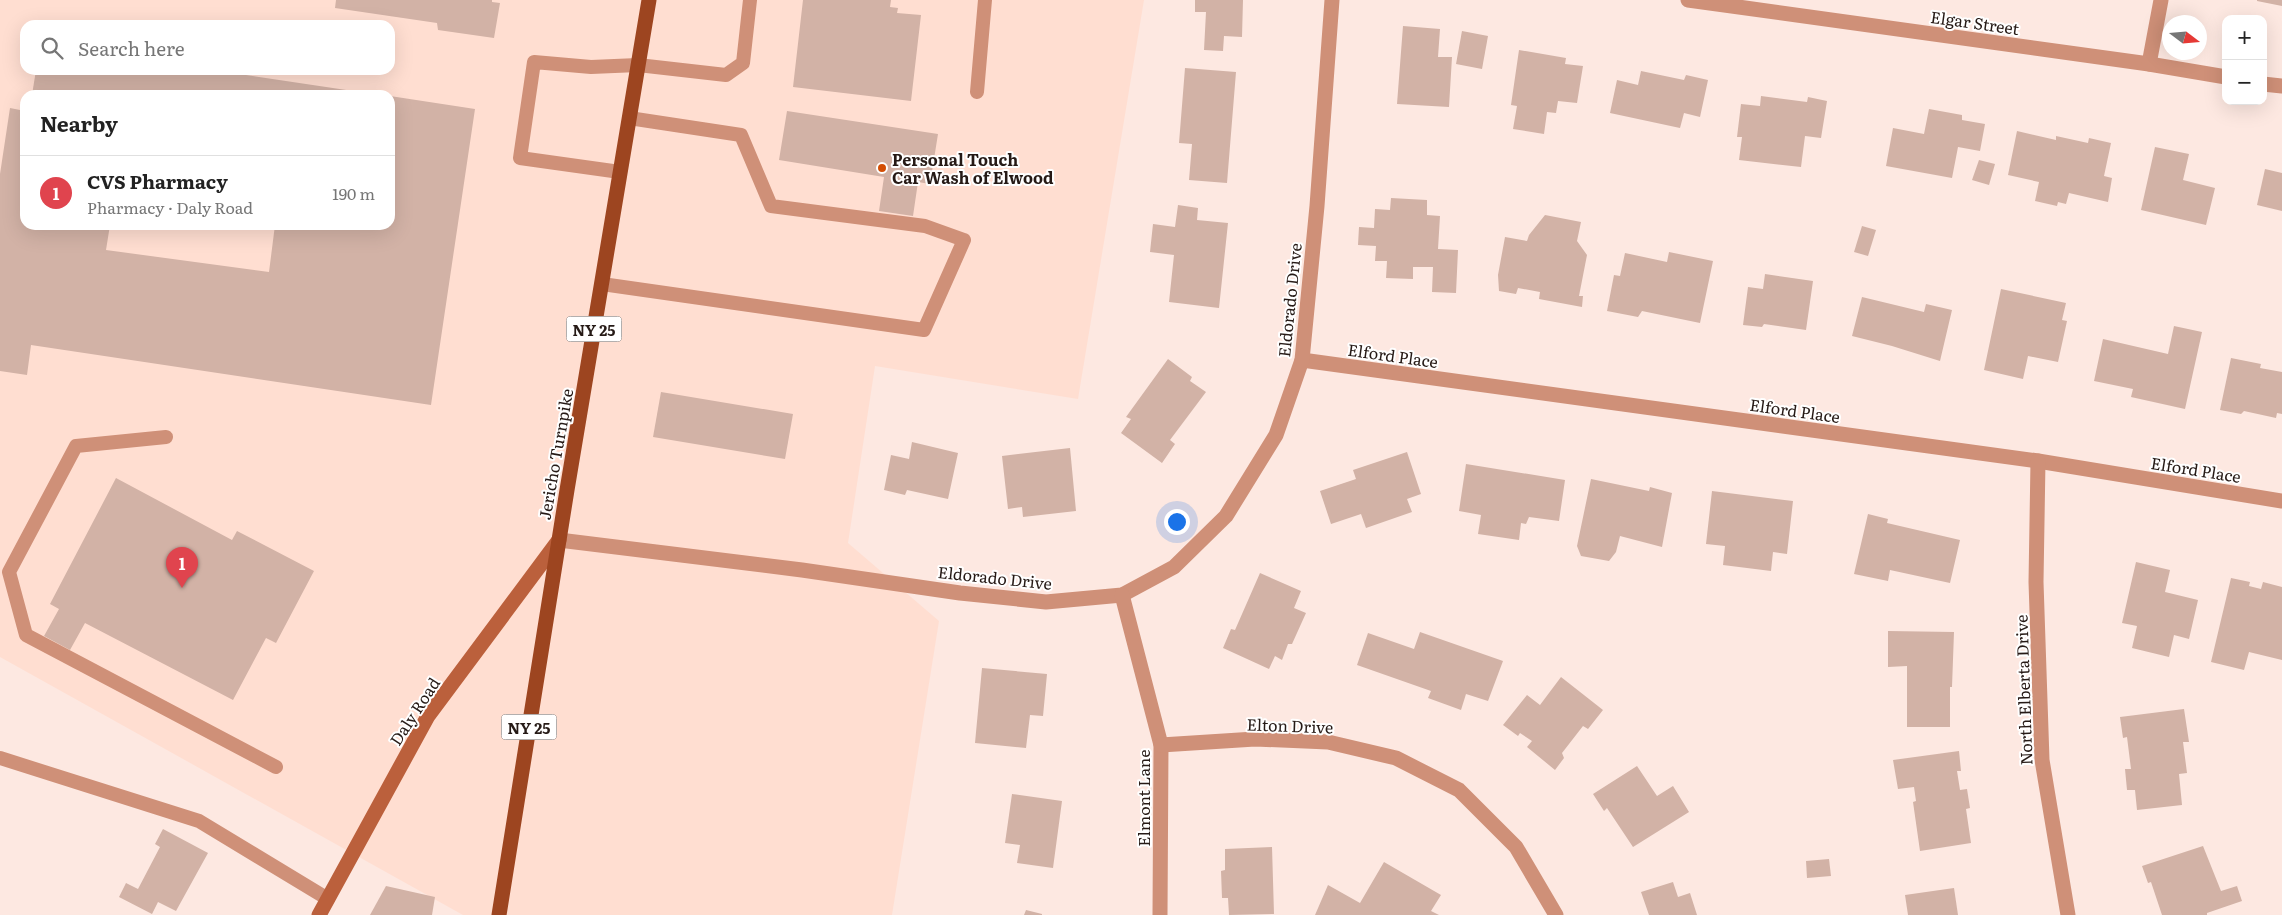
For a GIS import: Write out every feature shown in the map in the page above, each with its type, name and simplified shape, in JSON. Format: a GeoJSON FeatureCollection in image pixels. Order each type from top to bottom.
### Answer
{"type":"FeatureCollection","features":[{"type":"Feature","properties":{"kind":"main road","name":"Jericho Turnpike"},"geometry":{"type":"LineString","coordinates":[[499,915],[649,0]]}},
{"type":"Feature","properties":{"kind":"street","name":"Eldorado Drive"},"geometry":{"type":"LineString","coordinates":[[559,540],[802,570],[960,593],[1046,602],[1122,595],[1174,567],[1226,516],[1276,435],[1302,360],[1332,0]]}},
{"type":"Feature","properties":{"kind":"street","name":"Elgar Street"},"geometry":{"type":"LineString","coordinates":[[1688,0],[2150,64],[2222,76]]}},
{"type":"Feature","properties":{"kind":"street"},"geometry":{"type":"LineString","coordinates":[[2150,64],[2160,0]]}},
{"type":"Feature","properties":{"kind":"street"},"geometry":{"type":"LineString","coordinates":[[2267,84],[2282,86]]}},
{"type":"Feature","properties":{"kind":"street","name":"Elford Place"},"geometry":{"type":"LineString","coordinates":[[1302,360],[2038,461],[2282,501]]}},
{"type":"Feature","properties":{"kind":"street","name":"North Elberta Drive"},"geometry":{"type":"LineString","coordinates":[[2038,461],[2036,582],[2042,760],[2068,915]]}},
{"type":"Feature","properties":{"kind":"street","name":"Daly Road"},"geometry":{"type":"LineString","coordinates":[[319,915],[428,716],[559,540]]}},
{"type":"Feature","properties":{"kind":"street","name":"Elmont Lane"},"geometry":{"type":"LineString","coordinates":[[1122,595],[1161,745],[1160,915]]}},
{"type":"Feature","properties":{"kind":"street","name":"Elton Drive"},"geometry":{"type":"LineString","coordinates":[[1161,745],[1256,739],[1328,742],[1396,758],[1458,790],[1516,846],[1556,915]]}},
{"type":"Feature","properties":{"kind":"lane"},"geometry":{"type":"LineString","coordinates":[[620,172],[520,158],[534,62],[591,67],[638,65],[726,75],[743,63],[750,0]]}},
{"type":"Feature","properties":{"kind":"lane"},"geometry":{"type":"LineString","coordinates":[[977,92],[985,0]]}},
{"type":"Feature","properties":{"kind":"lane"},"geometry":{"type":"LineString","coordinates":[[602,284],[924,330],[964,240],[925,226],[771,206],[741,135],[629,118]]}},
{"type":"Feature","properties":{"kind":"lane"},"geometry":{"type":"LineString","coordinates":[[166,437],[76,446],[9,572],[26,635],[276,767]]}},
{"type":"Feature","properties":{"kind":"lane"},"geometry":{"type":"LineString","coordinates":[[0,758],[199,821],[328,899]]}},
{"type":"Feature","properties":{"kind":"shaded area"},"geometry":{"type":"Polygon","coordinates":[[[0,0],[1144,0],[1078,399],[875,366],[848,543],[939,621],[892,915],[463,915],[0,657],[0,0]]]}},
{"type":"Feature","properties":{"kind":"building"},"geometry":{"type":"Polygon","coordinates":[[[336,0],[492,0],[492,2],[500,3],[494,38],[438,30],[437,23],[335,8],[336,0]]]}},
{"type":"Feature","properties":{"kind":"building"},"geometry":{"type":"Polygon","coordinates":[[[803,0],[891,0],[890,7],[898,8],[897,13],[921,15],[911,101],[793,87],[803,0]]]}},
{"type":"Feature","properties":{"kind":"building"},"geometry":{"type":"Polygon","coordinates":[[[1195,0],[1243,0],[1242,37],[1224,36],[1223,51],[1204,50],[1206,12],[1195,12],[1195,0]]]}},
{"type":"Feature","properties":{"kind":"building"},"geometry":{"type":"Polygon","coordinates":[[[2282,0],[2282,6],[2257,1],[2282,0]]]}},
{"type":"Feature","properties":{"kind":"building"},"geometry":{"type":"Polygon","coordinates":[[[1403,26],[1440,29],[1438,57],[1452,57],[1449,107],[1397,104],[1403,26]]]}},
{"type":"Feature","properties":{"kind":"building"},"geometry":{"type":"Polygon","coordinates":[[[1462,31],[1488,36],[1482,69],[1456,64],[1462,31]]]}},
{"type":"Feature","properties":{"kind":"building"},"geometry":{"type":"Polygon","coordinates":[[[1519,50],[1566,58],[1565,64],[1583,66],[1577,103],[1558,101],[1556,113],[1547,112],[1544,134],[1513,129],[1517,106],[1511,105],[1519,50]]]}},
{"type":"Feature","properties":{"kind":"building"},"geometry":{"type":"Polygon","coordinates":[[[1185,68],[1236,72],[1227,183],[1189,180],[1192,144],[1179,143],[1185,68]]]}},
{"type":"Feature","properties":{"kind":"building"},"geometry":{"type":"Polygon","coordinates":[[[1641,71],[1684,80],[1686,75],[1708,80],[1700,117],[1684,113],[1680,128],[1610,113],[1617,80],[1638,85],[1641,71]]]}},
{"type":"Feature","properties":{"kind":"building"},"geometry":{"type":"Polygon","coordinates":[[[35,75],[246,75],[346,90],[33,90],[35,75]]]}},
{"type":"Feature","properties":{"kind":"building"},"geometry":{"type":"Polygon","coordinates":[[[1761,96],[1807,102],[1808,97],[1827,101],[1821,138],[1805,136],[1801,167],[1739,160],[1742,137],[1737,137],[1741,104],[1760,106],[1761,96]]]}},
{"type":"Feature","properties":{"kind":"building"},"geometry":{"type":"Polygon","coordinates":[[[395,97],[475,109],[431,405],[31,345],[27,375],[0,371],[0,174],[10,108],[20,110],[20,230],[109,230],[106,250],[269,272],[274,230],[395,230],[395,97]]]}},
{"type":"Feature","properties":{"kind":"building"},"geometry":{"type":"Polygon","coordinates":[[[1929,109],[1962,115],[1962,120],[1985,124],[1980,151],[1958,147],[1952,178],[1886,166],[1893,128],[1924,134],[1929,109]]]}},
{"type":"Feature","properties":{"kind":"building","name":"Personal Touch Car Wash of Elwood"},"geometry":{"type":"Polygon","coordinates":[[[787,111],[938,134],[930,184],[918,182],[913,216],[879,211],[884,177],[779,160],[787,111]]]}},
{"type":"Feature","properties":{"kind":"building"},"geometry":{"type":"Polygon","coordinates":[[[2017,131],[2056,140],[2056,136],[2088,143],[2089,138],[2111,143],[2104,176],[2112,178],[2108,202],[2069,193],[2066,204],[2058,202],[2057,206],[2035,201],[2039,182],[2008,175],[2017,131]]]}},
{"type":"Feature","properties":{"kind":"building"},"geometry":{"type":"Polygon","coordinates":[[[2155,147],[2189,154],[2183,180],[2215,188],[2206,225],[2141,210],[2155,147]]]}},
{"type":"Feature","properties":{"kind":"building"},"geometry":{"type":"Polygon","coordinates":[[[1979,160],[1995,164],[1989,185],[1972,180],[1979,160]]]}},
{"type":"Feature","properties":{"kind":"building"},"geometry":{"type":"Polygon","coordinates":[[[2265,169],[2282,173],[2282,211],[2257,205],[2265,169]]]}},
{"type":"Feature","properties":{"kind":"building"},"geometry":{"type":"Polygon","coordinates":[[[1391,198],[1427,200],[1427,215],[1440,216],[1438,249],[1458,250],[1456,293],[1432,292],[1433,267],[1413,267],[1413,279],[1386,278],[1387,261],[1375,261],[1376,246],[1358,245],[1359,227],[1374,228],[1375,209],[1390,210],[1391,198]]]}},
{"type":"Feature","properties":{"kind":"building"},"geometry":{"type":"Polygon","coordinates":[[[1178,205],[1198,208],[1197,220],[1228,223],[1219,308],[1169,302],[1174,255],[1150,252],[1153,224],[1175,227],[1178,205]]]}},
{"type":"Feature","properties":{"kind":"building"},"geometry":{"type":"Polygon","coordinates":[[[1545,215],[1581,222],[1577,241],[1587,255],[1579,296],[1583,296],[1582,307],[1539,299],[1540,292],[1518,288],[1516,294],[1499,291],[1498,275],[1505,237],[1527,241],[1529,235],[1545,215]]]}},
{"type":"Feature","properties":{"kind":"building"},"geometry":{"type":"Polygon","coordinates":[[[1862,226],[1876,230],[1868,256],[1854,252],[1862,226]]]}},
{"type":"Feature","properties":{"kind":"building"},"geometry":{"type":"Polygon","coordinates":[[[1669,252],[1713,261],[1700,323],[1642,311],[1638,317],[1607,311],[1614,275],[1620,276],[1625,253],[1667,262],[1669,252]]]}},
{"type":"Feature","properties":{"kind":"building"},"geometry":{"type":"Polygon","coordinates":[[[1765,274],[1813,281],[1806,330],[1764,324],[1762,327],[1743,325],[1748,287],[1763,289],[1765,274]]]}},
{"type":"Feature","properties":{"kind":"building"},"geometry":{"type":"Polygon","coordinates":[[[2001,289],[2066,303],[2062,320],[2067,321],[2058,362],[2028,356],[2023,379],[1984,370],[2001,289]]]}},
{"type":"Feature","properties":{"kind":"building"},"geometry":{"type":"Polygon","coordinates":[[[1862,297],[1924,312],[1926,304],[1952,310],[1940,361],[1852,336],[1862,297]]]}},
{"type":"Feature","properties":{"kind":"building"},"geometry":{"type":"Polygon","coordinates":[[[2174,326],[2202,332],[2185,409],[2131,397],[2133,389],[2094,381],[2103,339],[2168,354],[2174,326]]]}},
{"type":"Feature","properties":{"kind":"building"},"geometry":{"type":"Polygon","coordinates":[[[2231,358],[2261,364],[2260,368],[2282,372],[2282,414],[2277,413],[2276,418],[2244,411],[2241,414],[2220,410],[2231,358]]]}},
{"type":"Feature","properties":{"kind":"building"},"geometry":{"type":"Polygon","coordinates":[[[1168,359],[1192,377],[1190,381],[1206,392],[1170,440],[1175,444],[1162,463],[1121,433],[1131,419],[1126,417],[1168,359]]]}},
{"type":"Feature","properties":{"kind":"building"},"geometry":{"type":"Polygon","coordinates":[[[661,392],[793,414],[785,459],[653,437],[661,392]]]}},
{"type":"Feature","properties":{"kind":"building"},"geometry":{"type":"Polygon","coordinates":[[[912,442],[958,453],[948,499],[907,490],[905,495],[884,490],[891,455],[909,459],[912,442]]]}},
{"type":"Feature","properties":{"kind":"building"},"geometry":{"type":"Polygon","coordinates":[[[1070,448],[1076,511],[1023,517],[1022,507],[1008,509],[1002,456],[1070,448]]]}},
{"type":"Feature","properties":{"kind":"building"},"geometry":{"type":"Polygon","coordinates":[[[1407,452],[1421,494],[1407,499],[1412,512],[1366,528],[1361,514],[1331,524],[1320,491],[1356,479],[1353,470],[1407,452]]]}},
{"type":"Feature","properties":{"kind":"building"},"geometry":{"type":"Polygon","coordinates":[[[1466,464],[1565,480],[1559,521],[1529,517],[1526,524],[1521,523],[1519,540],[1478,534],[1481,515],[1459,511],[1466,464]]]}},
{"type":"Feature","properties":{"kind":"building"},"geometry":{"type":"Polygon","coordinates":[[[116,478],[232,540],[237,531],[314,571],[276,643],[266,638],[233,700],[85,623],[70,650],[44,636],[59,609],[50,604],[116,478]]]}},
{"type":"Feature","properties":{"kind":"building"},"geometry":{"type":"Polygon","coordinates":[[[1591,479],[1649,491],[1650,487],[1672,493],[1662,547],[1620,536],[1616,552],[1609,561],[1581,556],[1577,546],[1591,479]]]}},
{"type":"Feature","properties":{"kind":"building"},"geometry":{"type":"Polygon","coordinates":[[[1712,491],[1793,501],[1787,554],[1773,552],[1771,571],[1723,565],[1725,546],[1706,544],[1712,491]]]}},
{"type":"Feature","properties":{"kind":"building"},"geometry":{"type":"Polygon","coordinates":[[[1868,514],[1888,519],[1887,523],[1960,540],[1950,583],[1890,570],[1888,581],[1854,574],[1868,514]]]}},
{"type":"Feature","properties":{"kind":"building"},"geometry":{"type":"Polygon","coordinates":[[[2136,562],[2170,570],[2165,592],[2198,600],[2189,639],[2174,635],[2169,657],[2132,648],[2137,626],[2122,623],[2136,562]]]}},
{"type":"Feature","properties":{"kind":"building"},"geometry":{"type":"Polygon","coordinates":[[[1260,573],[1301,591],[1294,608],[1306,613],[1292,644],[1288,644],[1282,660],[1275,656],[1269,669],[1223,648],[1231,629],[1235,630],[1260,573]]]}},
{"type":"Feature","properties":{"kind":"building"},"geometry":{"type":"Polygon","coordinates":[[[2231,578],[2250,582],[2249,586],[2261,589],[2263,582],[2282,587],[2282,660],[2249,652],[2244,670],[2211,662],[2231,578]]]}},
{"type":"Feature","properties":{"kind":"building"},"geometry":{"type":"Polygon","coordinates":[[[1888,631],[1954,632],[1952,687],[1950,687],[1950,727],[1907,727],[1907,666],[1888,667],[1888,631]]]}},
{"type":"Feature","properties":{"kind":"building"},"geometry":{"type":"Polygon","coordinates":[[[1420,632],[1503,661],[1488,701],[1466,694],[1461,710],[1428,698],[1431,691],[1357,665],[1368,633],[1414,649],[1420,632]]]}},
{"type":"Feature","properties":{"kind":"building"},"geometry":{"type":"Polygon","coordinates":[[[982,668],[1047,674],[1043,716],[1030,715],[1026,748],[975,743],[982,668]]]}},
{"type":"Feature","properties":{"kind":"building"},"geometry":{"type":"Polygon","coordinates":[[[1561,677],[1603,710],[1588,729],[1583,726],[1562,753],[1564,758],[1555,770],[1527,747],[1532,741],[1520,733],[1518,736],[1503,725],[1527,695],[1540,705],[1561,677]]]}},
{"type":"Feature","properties":{"kind":"building"},"geometry":{"type":"Polygon","coordinates":[[[2184,709],[2189,742],[2183,742],[2187,773],[2179,774],[2182,805],[2137,810],[2135,790],[2127,790],[2125,769],[2131,769],[2127,737],[2123,738],[2120,717],[2184,709]]]}},
{"type":"Feature","properties":{"kind":"building"},"geometry":{"type":"Polygon","coordinates":[[[1959,751],[1961,771],[1957,771],[1960,790],[1967,789],[1970,808],[1966,809],[1971,843],[1920,851],[1913,802],[1916,801],[1914,787],[1898,789],[1893,760],[1959,751]]]}},
{"type":"Feature","properties":{"kind":"building"},"geometry":{"type":"Polygon","coordinates":[[[1637,766],[1657,796],[1673,786],[1689,812],[1633,847],[1607,808],[1604,811],[1593,794],[1637,766]]]}},
{"type":"Feature","properties":{"kind":"building"},"geometry":{"type":"Polygon","coordinates":[[[1012,794],[1062,801],[1053,868],[1017,863],[1020,845],[1005,843],[1012,794]]]}},
{"type":"Feature","properties":{"kind":"building"},"geometry":{"type":"Polygon","coordinates":[[[163,829],[208,853],[176,911],[158,902],[152,914],[119,897],[126,883],[138,889],[160,847],[155,844],[163,829]]]}},
{"type":"Feature","properties":{"kind":"building"},"geometry":{"type":"Polygon","coordinates":[[[2203,846],[2221,891],[2237,886],[2242,901],[2207,913],[2207,915],[2162,915],[2151,882],[2148,883],[2142,866],[2203,846]]]}},
{"type":"Feature","properties":{"kind":"building"},"geometry":{"type":"Polygon","coordinates":[[[1272,847],[1274,914],[1229,915],[1228,898],[1222,898],[1221,871],[1225,870],[1225,849],[1272,847]]]}},
{"type":"Feature","properties":{"kind":"building"},"geometry":{"type":"Polygon","coordinates":[[[1829,859],[1831,876],[1807,878],[1806,861],[1829,859]]]}},
{"type":"Feature","properties":{"kind":"building"},"geometry":{"type":"Polygon","coordinates":[[[1384,862],[1441,895],[1431,911],[1439,915],[1315,915],[1328,885],[1360,903],[1384,862]]]}},
{"type":"Feature","properties":{"kind":"building"},"geometry":{"type":"Polygon","coordinates":[[[1673,882],[1678,897],[1690,893],[1697,915],[1649,915],[1641,892],[1673,882]]]}},
{"type":"Feature","properties":{"kind":"building"},"geometry":{"type":"Polygon","coordinates":[[[386,886],[435,897],[432,915],[370,915],[386,886]]]}},
{"type":"Feature","properties":{"kind":"building"},"geometry":{"type":"Polygon","coordinates":[[[1954,888],[1958,915],[1908,915],[1905,895],[1954,888]]]}},
{"type":"Feature","properties":{"kind":"building"},"geometry":{"type":"Polygon","coordinates":[[[1026,910],[1042,914],[1042,915],[1024,915],[1026,910]]]}},
{"type":"Feature","properties":{"kind":"place","name":"Personal Touch Car Wash of Elwood"},"geometry":{"type":"Point","coordinates":[882,168]}},
{"type":"Feature","properties":{"kind":"place","name":"CVS Pharmacy"},"geometry":{"type":"Point","coordinates":[182,588]}}]}
